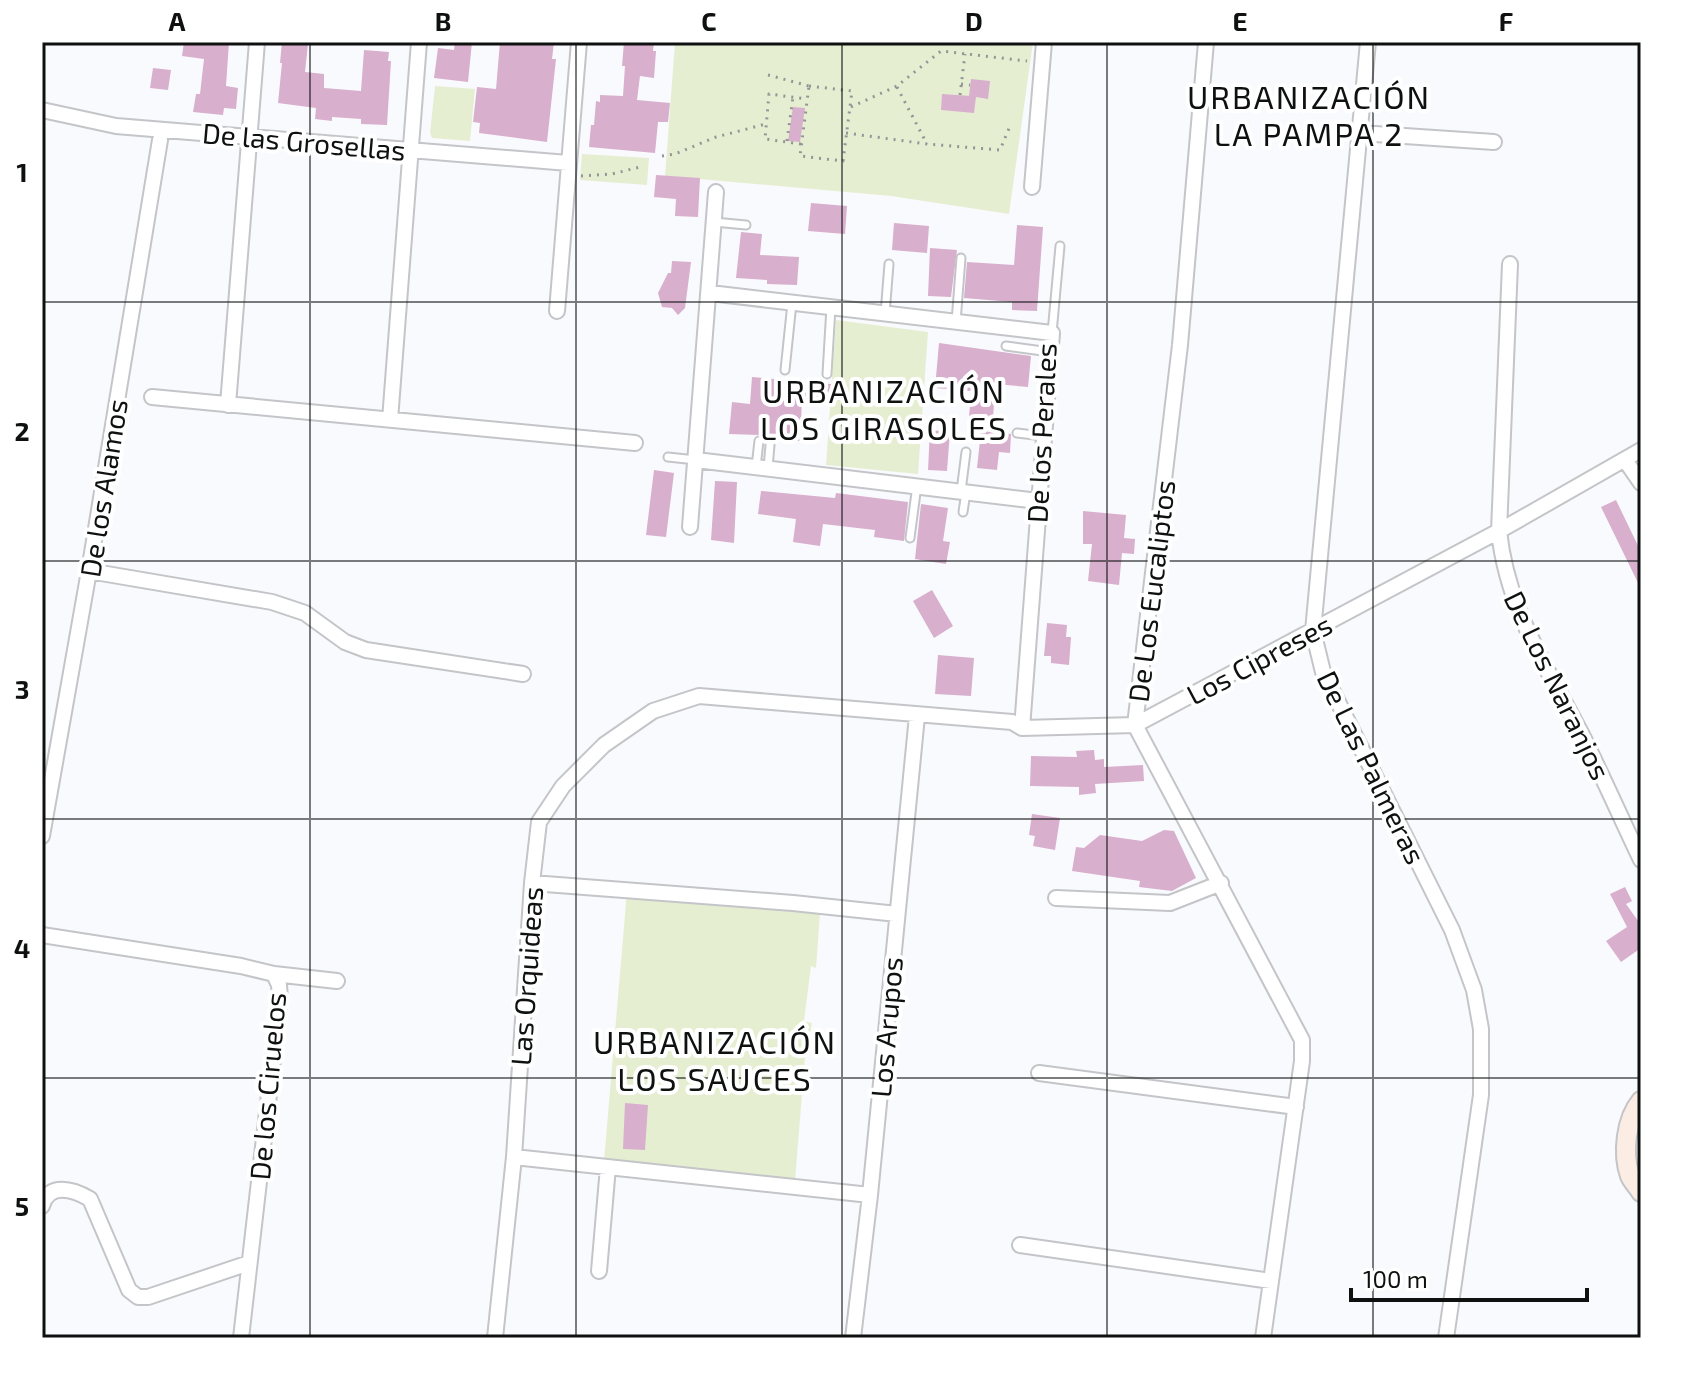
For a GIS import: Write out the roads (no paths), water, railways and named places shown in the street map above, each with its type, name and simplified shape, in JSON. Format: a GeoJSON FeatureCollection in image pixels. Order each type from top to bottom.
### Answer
{"type":"FeatureCollection","features":[{"type":"Feature","properties":{"kind":"street"},"geometry":{"type":"LineString","coordinates":[[228,405],[257,42]]}},
{"type":"Feature","properties":{"kind":"street"},"geometry":{"type":"LineString","coordinates":[[390,420],[419,42]]}},
{"type":"Feature","properties":{"kind":"street"},"geometry":{"type":"LineString","coordinates":[[557,311],[579,42]]}},
{"type":"Feature","properties":{"kind":"street"},"geometry":{"type":"LineString","coordinates":[[1032,187],[1044,42]]}},
{"type":"Feature","properties":{"kind":"street","name":"De Los Eucaliptos"},"geometry":{"type":"LineString","coordinates":[[1206,42],[1180,345],[1135,725],[1302,1040],[1296,1107],[1263,1338]]}},
{"type":"Feature","properties":{"kind":"street","name":"De Las Palmeras"},"geometry":{"type":"LineString","coordinates":[[1368,42],[1313,631],[1323,672],[1452,930],[1474,990],[1481,1029],[1481,1095],[1446,1338]]}},
{"type":"Feature","properties":{"kind":"street","name":"De las Grosellas"},"geometry":{"type":"LineString","coordinates":[[42,110],[116,126],[410,150],[568,170]]}},
{"type":"Feature","properties":{"kind":"street"},"geometry":{"type":"LineString","coordinates":[[1360,133],[1494,142]]}},
{"type":"Feature","properties":{"kind":"street","name":"De los Alamos"},"geometry":{"type":"LineString","coordinates":[[42,836],[160,140]]}},
{"type":"Feature","properties":{"kind":"street"},"geometry":{"type":"LineString","coordinates":[[690,527],[716,192]]}},
{"type":"Feature","properties":{"kind":"street","name":"De Los Naranjos"},"geometry":{"type":"LineString","coordinates":[[1510,264],[1499,531],[1503,565],[1515,605],[1591,752],[1641,860]]}},
{"type":"Feature","properties":{"kind":"street","name":"De los Perales"},"geometry":{"type":"LineString","coordinates":[[710,293],[1052,333],[1022,728]]}},
{"type":"Feature","properties":{"kind":"street"},"geometry":{"type":"LineString","coordinates":[[152,397],[635,443]]}},
{"type":"Feature","properties":{"kind":"street","name":"Los Cipreses"},"geometry":{"type":"LineString","coordinates":[[699,696],[1012,722],[1022,728],[1135,725],[1499,531],[1641,450]]}},
{"type":"Feature","properties":{"kind":"street"},"geometry":{"type":"LineString","coordinates":[[696,460],[1038,501]]}},
{"type":"Feature","properties":{"kind":"street"},"geometry":{"type":"LineString","coordinates":[[1625,460],[1641,483]]}},
{"type":"Feature","properties":{"kind":"street"},"geometry":{"type":"LineString","coordinates":[[89,571],[272,602],[305,613],[345,642],[366,650],[523,674]]}},
{"type":"Feature","properties":{"kind":"street","name":"Las Orquideas"},"geometry":{"type":"LineString","coordinates":[[495,1338],[514,1157],[532,883],[539,822],[563,786],[604,745],[653,711],[699,696]]}},
{"type":"Feature","properties":{"kind":"street","name":"Los Arupos"},"geometry":{"type":"LineString","coordinates":[[853,1338],[917,716]]}},
{"type":"Feature","properties":{"kind":"street"},"geometry":{"type":"LineString","coordinates":[[532,883],[897,914]]}},
{"type":"Feature","properties":{"kind":"street"},"geometry":{"type":"LineString","coordinates":[[1056,898],[1170,903],[1221,883]]}},
{"type":"Feature","properties":{"kind":"street","name":"De los Ciruelos"},"geometry":{"type":"LineString","coordinates":[[42,935],[241,966],[274,974],[280,999],[241,1338]]}},
{"type":"Feature","properties":{"kind":"street"},"geometry":{"type":"LineString","coordinates":[[274,974],[337,981]]}},
{"type":"Feature","properties":{"kind":"street"},"geometry":{"type":"LineString","coordinates":[[1039,1073],[1296,1107]]}},
{"type":"Feature","properties":{"kind":"street"},"geometry":{"type":"LineString","coordinates":[[1641,1101],[1632,1111],[1627,1142],[1630,1175],[1641,1192]]}},
{"type":"Feature","properties":{"kind":"street"},"geometry":{"type":"LineString","coordinates":[[514,1157],[870,1195]]}},
{"type":"Feature","properties":{"kind":"street"},"geometry":{"type":"LineString","coordinates":[[599,1271],[608,1167]]}},
{"type":"Feature","properties":{"kind":"street"},"geometry":{"type":"LineString","coordinates":[[42,1206],[42,1200],[50,1192],[62,1189],[79,1192],[90,1199],[129,1290],[138,1297],[148,1297],[249,1263]]}},
{"type":"Feature","properties":{"kind":"street"},"geometry":{"type":"LineString","coordinates":[[1020,1245],[1271,1281]]}},
{"type":"Feature","properties":{"kind":"lane"},"geometry":{"type":"LineString","coordinates":[[714,222],[746,225]]}},
{"type":"Feature","properties":{"kind":"lane"},"geometry":{"type":"LineString","coordinates":[[1052,333],[1060,246]]}},
{"type":"Feature","properties":{"kind":"lane"},"geometry":{"type":"LineString","coordinates":[[956,322],[961,258]]}},
{"type":"Feature","properties":{"kind":"lane"},"geometry":{"type":"LineString","coordinates":[[885,314],[889,264]]}},
{"type":"Feature","properties":{"kind":"lane"},"geometry":{"type":"LineString","coordinates":[[785,370],[792,303]]}},
{"type":"Feature","properties":{"kind":"lane"},"geometry":{"type":"LineString","coordinates":[[827,374],[831,307]]}},
{"type":"Feature","properties":{"kind":"lane"},"geometry":{"type":"LineString","coordinates":[[1006,346],[1050,352]]}},
{"type":"Feature","properties":{"kind":"lane"},"geometry":{"type":"LineString","coordinates":[[1017,433],[1043,436]]}},
{"type":"Feature","properties":{"kind":"lane"},"geometry":{"type":"LineString","coordinates":[[759,441],[762,467]]}},
{"type":"Feature","properties":{"kind":"lane"},"geometry":{"type":"LineString","coordinates":[[762,467],[770,445]]}},
{"type":"Feature","properties":{"kind":"lane"},"geometry":{"type":"LineString","coordinates":[[963,512],[966,452]]}},
{"type":"Feature","properties":{"kind":"lane"},"geometry":{"type":"LineString","coordinates":[[668,457],[696,460]]}},
{"type":"Feature","properties":{"kind":"lane"},"geometry":{"type":"LineString","coordinates":[[910,538],[917,485]]}},
{"type":"Feature","properties":{"kind":"district","name":"URBANIZACIÓN LA PAMPA 2"},"geometry":{"type":"Point","coordinates":[1309,114]}},
{"type":"Feature","properties":{"kind":"district","name":"URBANIZACIÓN LOS GIRASOLES"},"geometry":{"type":"Point","coordinates":[884,408]}},
{"type":"Feature","properties":{"kind":"district","name":"URBANIZACIÓN LOS SAUCES"},"geometry":{"type":"Point","coordinates":[715,1060]}}]}
